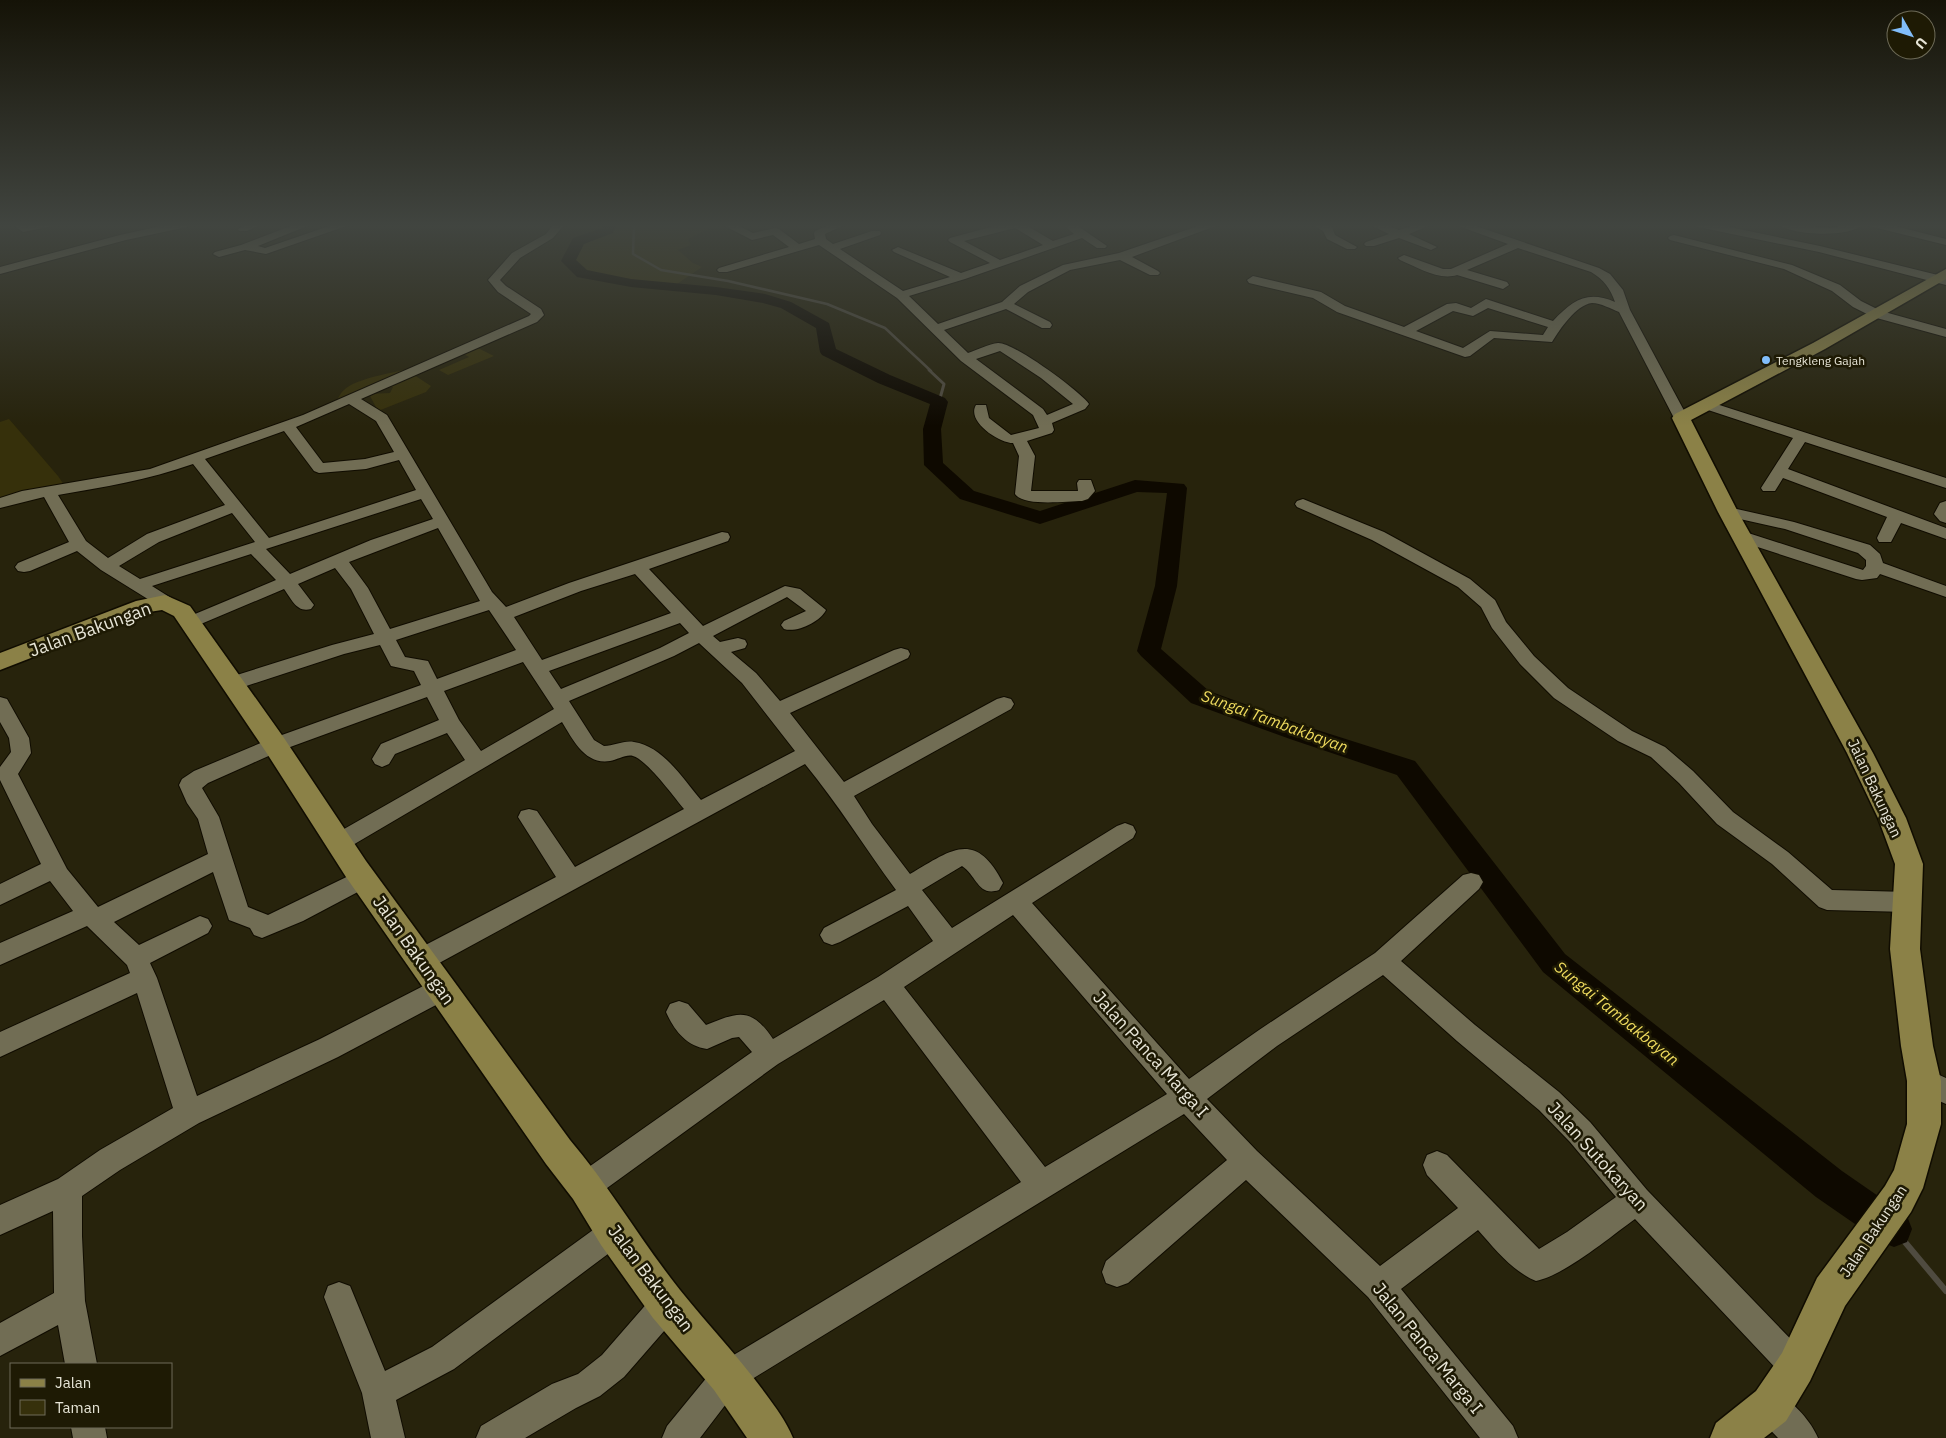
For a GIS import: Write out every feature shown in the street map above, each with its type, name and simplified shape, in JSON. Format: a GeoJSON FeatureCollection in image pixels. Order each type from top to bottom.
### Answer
{"type":"FeatureCollection","features":[{"type":"Feature","properties":{"kind":"main road"},"geometry":{"type":"LineString","coordinates":[[1690,410],[1919,291]]}},
{"type":"Feature","properties":{"kind":"main road","name":"Jalan Bakungan"},"geometry":{"type":"LineString","coordinates":[[1690,410],[1728,512],[1860,753],[1892,818],[1909,864],[1905,949],[1917,1046],[1935,1086],[1910,1175],[1898,1199],[1831,1292],[1796,1367],[1770,1406],[1731,1438]]}},
{"type":"Feature","properties":{"kind":"main road","name":"Jalan Bakungan"},"geometry":{"type":"LineString","coordinates":[[0,662],[144,606],[165,602],[182,610],[231,684],[275,745],[338,843],[558,1152],[586,1186],[614,1232],[667,1304],[728,1376],[772,1438]]}},
{"type":"Feature","properties":{"kind":"street"},"geometry":{"type":"LineString","coordinates":[[0,502],[48,491],[126,480],[308,418],[538,316],[537,312],[505,291]]}},
{"type":"Feature","properties":{"kind":"street"},"geometry":{"type":"LineString","coordinates":[[895,291],[938,328],[966,358],[1038,412],[1044,420],[1047,430],[1018,440],[1007,439],[984,421],[981,408]]}},
{"type":"Feature","properties":{"kind":"street"},"geometry":{"type":"LineString","coordinates":[[901,295],[914,291]]}},
{"type":"Feature","properties":{"kind":"street"},"geometry":{"type":"LineString","coordinates":[[938,328],[1006,305],[1022,291]]}},
{"type":"Feature","properties":{"kind":"street"},"geometry":{"type":"LineString","coordinates":[[1300,291],[1317,295],[1341,309],[1465,353],[1490,335],[1545,339],[1554,325],[1580,301],[1595,300],[1624,310]]}},
{"type":"Feature","properties":{"kind":"street"},"geometry":{"type":"LineString","coordinates":[[1406,332],[1450,307],[1474,312],[1500,291]]}},
{"type":"Feature","properties":{"kind":"street"},"geometry":{"type":"LineString","coordinates":[[1617,291],[1624,310],[1690,410],[1801,436],[1946,483]]}},
{"type":"Feature","properties":{"kind":"street"},"geometry":{"type":"LineString","coordinates":[[1840,291],[1858,304],[1877,314],[1946,333]]}},
{"type":"Feature","properties":{"kind":"street"},"geometry":{"type":"LineString","coordinates":[[1486,303],[1554,325]]}},
{"type":"Feature","properties":{"kind":"street"},"geometry":{"type":"LineString","coordinates":[[1006,305],[1020,310],[1046,326]]}},
{"type":"Feature","properties":{"kind":"street"},"geometry":{"type":"LineString","coordinates":[[966,358],[999,347],[1004,348],[1018,356],[1082,404],[1044,420]]}},
{"type":"Feature","properties":{"kind":"street"},"geometry":{"type":"LineString","coordinates":[[1018,356],[1040,354],[1070,386],[1072,389],[1068,393]]}},
{"type":"Feature","properties":{"kind":"street"},"geometry":{"type":"LineString","coordinates":[[350,398],[382,418],[486,595],[498,609],[587,745],[599,753],[609,755],[635,749],[645,753],[698,812]]}},
{"type":"Feature","properties":{"kind":"street"},"geometry":{"type":"LineString","coordinates":[[286,425],[319,468],[366,464],[403,454]]}},
{"type":"Feature","properties":{"kind":"street"},"geometry":{"type":"LineString","coordinates":[[1768,488],[1801,436]]}},
{"type":"Feature","properties":{"kind":"street"},"geometry":{"type":"LineString","coordinates":[[1018,440],[1027,456],[1023,494],[1032,497],[1082,496],[1087,491],[1085,484]]}},
{"type":"Feature","properties":{"kind":"street"},"geometry":{"type":"LineString","coordinates":[[195,457],[236,506],[259,546],[305,605]]}},
{"type":"Feature","properties":{"kind":"street"},"geometry":{"type":"LineString","coordinates":[[1779,471],[1946,534]]}},
{"type":"Feature","properties":{"kind":"street"},"geometry":{"type":"LineString","coordinates":[[48,491],[79,544],[106,566],[165,602]]}},
{"type":"Feature","properties":{"kind":"street"},"geometry":{"type":"LineString","coordinates":[[139,585],[426,492]]}},
{"type":"Feature","properties":{"kind":"street"},"geometry":{"type":"LineString","coordinates":[[1303,504],[1378,536],[1464,583],[1489,604],[1498,624],[1527,660],[1562,693],[1625,736],[1658,752],[1686,777],[1725,818],[1780,858],[1827,900],[1908,902]]}},
{"type":"Feature","properties":{"kind":"street"},"geometry":{"type":"LineString","coordinates":[[106,566],[147,540],[236,506]]}},
{"type":"Feature","properties":{"kind":"street"},"geometry":{"type":"LineString","coordinates":[[1946,506],[1942,514],[1946,518]]}},
{"type":"Feature","properties":{"kind":"street"},"geometry":{"type":"LineString","coordinates":[[1728,512],[1788,525],[1864,549],[1874,558],[1875,566],[1871,574],[1862,575],[1742,536]]}},
{"type":"Feature","properties":{"kind":"street"},"geometry":{"type":"LineString","coordinates":[[1884,538],[1897,514]]}},
{"type":"Feature","properties":{"kind":"street"},"geometry":{"type":"LineString","coordinates":[[189,623],[377,544],[443,521]]}},
{"type":"Feature","properties":{"kind":"street"},"geometry":{"type":"LineString","coordinates":[[231,684],[339,649],[498,609],[575,587],[722,537]]}},
{"type":"Feature","properties":{"kind":"street"},"geometry":{"type":"LineString","coordinates":[[24,567],[79,544]]}},
{"type":"Feature","properties":{"kind":"street"},"geometry":{"type":"LineString","coordinates":[[339,561],[359,588],[398,662],[421,666],[451,723],[478,763]]}},
{"type":"Feature","properties":{"kind":"street"},"geometry":{"type":"LineString","coordinates":[[1875,566],[1946,592]]}},
{"type":"Feature","properties":{"kind":"street"},"geometry":{"type":"LineString","coordinates":[[638,567],[702,636],[748,678],[777,711],[841,793],[864,830],[949,943]]}},
{"type":"Feature","properties":{"kind":"street"},"geometry":{"type":"LineString","coordinates":[[338,843],[478,763],[561,704],[702,636],[785,591],[794,593],[817,610],[815,614],[790,625]]}},
{"type":"Feature","properties":{"kind":"street"},"geometry":{"type":"LineString","coordinates":[[363,878],[295,914],[262,928],[260,922],[256,919],[237,913],[208,817],[198,803],[190,785],[201,777],[275,745],[433,688],[533,661],[684,615]]}},
{"type":"Feature","properties":{"kind":"street"},"geometry":{"type":"LineString","coordinates":[[717,649],[738,644]]}},
{"type":"Feature","properties":{"kind":"street"},"geometry":{"type":"LineString","coordinates":[[777,711],[901,654]]}},
{"type":"Feature","properties":{"kind":"street"},"geometry":{"type":"LineString","coordinates":[[0,704],[8,735],[19,738],[21,753],[7,773],[54,868],[93,917],[140,968],[189,1114]]}},
{"type":"Feature","properties":{"kind":"street"},"geometry":{"type":"LineString","coordinates":[[841,793],[1004,704]]}},
{"type":"Feature","properties":{"kind":"street"},"geometry":{"type":"LineString","coordinates":[[382,759],[388,749],[451,723]]}},
{"type":"Feature","properties":{"kind":"street"},"geometry":{"type":"LineString","coordinates":[[421,960],[808,753]]}},
{"type":"Feature","properties":{"kind":"street"},"geometry":{"type":"LineString","coordinates":[[529,817],[571,880]]}},
{"type":"Feature","properties":{"kind":"street"},"geometry":{"type":"LineString","coordinates":[[586,1186],[770,1056],[887,985],[1015,900],[1125,832]]}},
{"type":"Feature","properties":{"kind":"street"},"geometry":{"type":"LineString","coordinates":[[832,935],[910,890],[959,857],[973,861],[991,883]]}},
{"type":"Feature","properties":{"kind":"street"},"geometry":{"type":"LineString","coordinates":[[0,954],[129,902],[220,858]]}},
{"type":"Feature","properties":{"kind":"street"},"geometry":{"type":"LineString","coordinates":[[0,895],[54,868]]}},
{"type":"Feature","properties":{"kind":"street"},"geometry":{"type":"LineString","coordinates":[[679,1438],[728,1376],[1187,1096],[1268,1038],[1384,961],[1471,882]]}},
{"type":"Feature","properties":{"kind":"street","name":"Jalan Panca Marga I"},"geometry":{"type":"LineString","coordinates":[[1015,900],[1187,1096],[1247,1161],[1379,1286],[1501,1438]]}},
{"type":"Feature","properties":{"kind":"street"},"geometry":{"type":"LineString","coordinates":[[0,1045],[140,968],[200,926]]}},
{"type":"Feature","properties":{"kind":"street","name":"Jalan Sutokaryan"},"geometry":{"type":"LineString","coordinates":[[1384,961],[1466,1033],[1549,1101],[1602,1156],[1637,1200],[1796,1367]]}},
{"type":"Feature","properties":{"kind":"street"},"geometry":{"type":"LineString","coordinates":[[887,985],[1042,1186]]}},
{"type":"Feature","properties":{"kind":"street"},"geometry":{"type":"LineString","coordinates":[[0,1220],[68,1189],[110,1160],[189,1114],[329,1048],[442,989]]}},
{"type":"Feature","properties":{"kind":"street"},"geometry":{"type":"LineString","coordinates":[[679,1012],[694,1032],[703,1037],[711,1036],[734,1025],[742,1024],[752,1031],[770,1056]]}},
{"type":"Feature","properties":{"kind":"street"},"geometry":{"type":"LineString","coordinates":[[1117,1272],[1247,1161]]}},
{"type":"Feature","properties":{"kind":"street"},"geometry":{"type":"LineString","coordinates":[[1437,1165],[1525,1258],[1536,1266],[1541,1265],[1578,1243],[1637,1200]]}},
{"type":"Feature","properties":{"kind":"street"},"geometry":{"type":"LineString","coordinates":[[68,1189],[67,1236],[70,1301],[81,1363]]}},
{"type":"Feature","properties":{"kind":"street"},"geometry":{"type":"LineString","coordinates":[[1379,1286],[1480,1210]]}},
{"type":"Feature","properties":{"kind":"street"},"geometry":{"type":"LineString","coordinates":[[378,1392],[443,1358],[614,1232]]}},
{"type":"Feature","properties":{"kind":"street"},"geometry":{"type":"LineString","coordinates":[[339,1297],[378,1392],[388,1438]]}},
{"type":"Feature","properties":{"kind":"street"},"geometry":{"type":"LineString","coordinates":[[0,1340],[70,1301]]}},
{"type":"Feature","properties":{"kind":"street"},"geometry":{"type":"LineString","coordinates":[[493,1438],[564,1396],[589,1385],[613,1366],[667,1304]]}},
{"type":"Feature","properties":{"kind":"street"},"geometry":{"type":"LineString","coordinates":[[1770,1406],[1801,1438]]}},
{"type":"Feature","properties":{"kind":"green space"},"geometry":{"type":"Polygon","coordinates":[[[476,347],[494,356],[448,375],[439,370],[469,357],[462,353],[476,347]]]}},
{"type":"Feature","properties":{"kind":"green space"},"geometry":{"type":"Polygon","coordinates":[[[413,368],[361,392],[337,400],[343,391],[358,382],[413,368]]]}},
{"type":"Feature","properties":{"kind":"green space"},"geometry":{"type":"Polygon","coordinates":[[[411,373],[431,386],[426,392],[378,411],[369,394],[390,393],[393,387],[373,388],[411,373]]]}},
{"type":"Feature","properties":{"kind":"green space"},"geometry":{"type":"Polygon","coordinates":[[[9,419],[64,485],[0,501],[0,422],[9,419]]]}},
{"type":"Feature","properties":{"kind":"waterway","name":"Sungai Tambakbayan"},"geometry":{"type":"LineString","coordinates":[[717,291],[765,299],[786,305],[823,326],[828,352],[884,379],[939,402],[932,429],[934,465],[967,495],[1040,518],[1135,486],[1177,488],[1166,586],[1149,651],[1200,697],[1299,733],[1406,768],[1554,963],[1829,1184],[1894,1229]]}},
{"type":"Feature","properties":{"kind":"waterway"},"geometry":{"type":"LineString","coordinates":[[772,291],[827,304],[885,328],[931,371]]}},
{"type":"Feature","properties":{"kind":"waterway"},"geometry":{"type":"LineString","coordinates":[[929,370],[944,384],[939,402]]}},
{"type":"Feature","properties":{"kind":"waterway"},"geometry":{"type":"LineString","coordinates":[[1894,1229],[1946,1291]]}},
{"type":"Feature","properties":{"kind":"place","name":"Tengkleng Gajah"},"geometry":{"type":"Point","coordinates":[1766,360]}}]}
